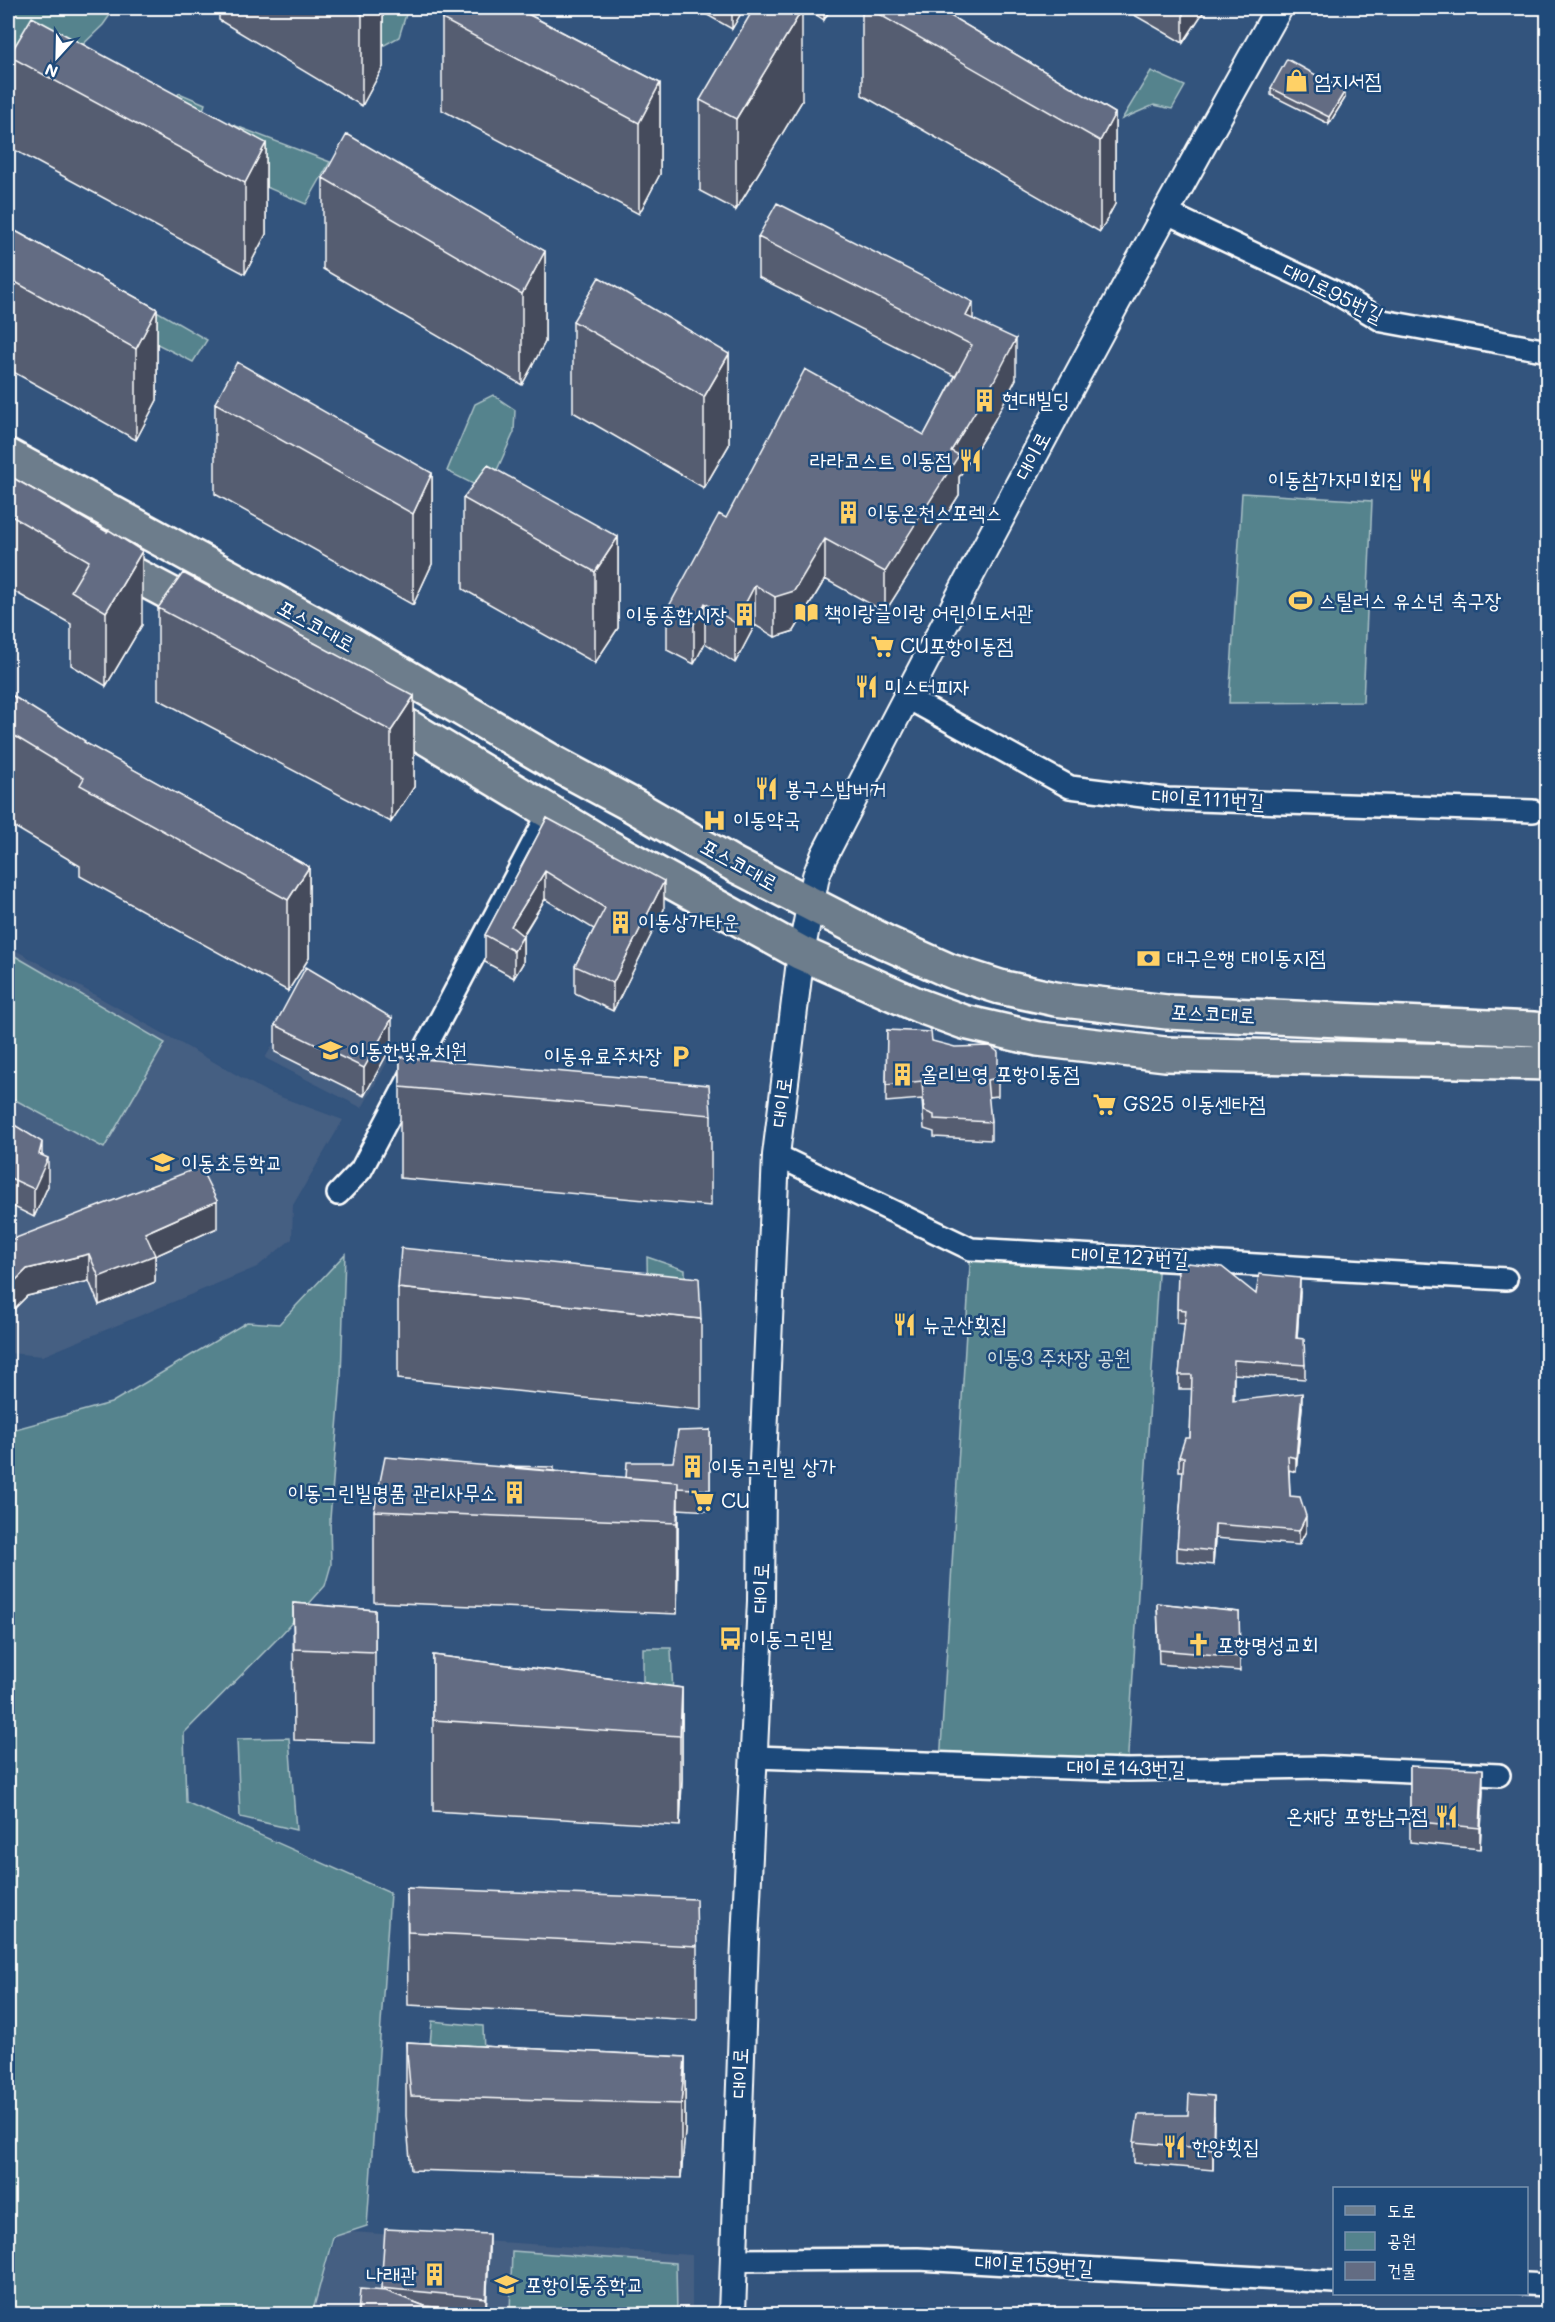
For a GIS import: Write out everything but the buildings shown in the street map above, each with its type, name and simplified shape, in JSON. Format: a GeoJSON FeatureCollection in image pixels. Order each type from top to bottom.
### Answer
{"type":"FeatureCollection","features":[{"type":"Feature","properties":{"kind":"main road","name":"포스코대로"},"geometry":{"type":"LineString","coordinates":[[8,456],[201,564],[325,629],[735,865],[885,942],[950,971],[1000,987],[1055,999],[1167,1012],[1534,1029],[1548,1032]]}},
{"type":"Feature","properties":{"kind":"main road"},"geometry":{"type":"LineString","coordinates":[[78,544],[231,626]]}},
{"type":"Feature","properties":{"kind":"main road","name":"포스코대로"},"geometry":{"type":"LineString","coordinates":[[348,691],[603,844],[801,953],[920,1006],[964,1022],[1038,1039],[1165,1054],[1548,1063]]}},
{"type":"Feature","properties":{"kind":"main road"},"geometry":{"type":"LineString","coordinates":[[423,735],[425,710],[442,698]]}},
{"type":"Feature","properties":{"kind":"street","name":"대이로"},"geometry":{"type":"LineString","coordinates":[[732,2314],[744,1953],[761,1601],[762,1485],[776,1155],[801,953],[816,876],[824,856],[999,519],[1165,212],[1279,8]]}},
{"type":"Feature","properties":{"kind":"street","name":"대이로95번길"},"geometry":{"type":"LineString","coordinates":[[1165,212],[1333,291],[1383,321],[1548,351]]}},
{"type":"Feature","properties":{"kind":"street","name":"대이로111번길"},"geometry":{"type":"LineString","coordinates":[[906,697],[1070,787],[1167,798],[1533,811]]}},
{"type":"Feature","properties":{"kind":"street"},"geometry":{"type":"LineString","coordinates":[[338,1194],[361,1170],[550,811]]}},
{"type":"Feature","properties":{"kind":"street","name":"대이로127번길"},"geometry":{"type":"LineString","coordinates":[[776,1155],[971,1249],[1506,1279]]}},
{"type":"Feature","properties":{"kind":"street","name":"대이로143번길"},"geometry":{"type":"LineString","coordinates":[[753,1757],[1127,1770],[1321,1767],[1499,1775]]}},
{"type":"Feature","properties":{"kind":"street","name":"대이로159번길"},"geometry":{"type":"LineString","coordinates":[[733,2260],[918,2259],[1333,2282]]}},
{"type":"Feature","properties":{"kind":"street"},"geometry":{"type":"LineString","coordinates":[[1528,2284],[1548,2285]]}},
{"type":"Feature","properties":{"kind":"shaded area","name":"이동초등학교"},"geometry":{"type":"Polygon","coordinates":[[[8,946],[267,1092],[343,1120],[293,1205],[292,1239],[257,1267],[43,1356],[8,1353],[8,946]]]}},
{"type":"Feature","properties":{"kind":"shaded area","name":"이동한빛유치원"},"geometry":{"type":"Polygon","coordinates":[[[304,993],[397,1044],[362,1108],[265,1058],[304,993]]]}},
{"type":"Feature","properties":{"kind":"shaded area","name":"포항이동중학교"},"geometry":{"type":"Polygon","coordinates":[[[337,2231],[692,2255],[692,2314],[312,2314],[337,2231]]]}},
{"type":"Feature","properties":{"kind":"green space"},"geometry":{"type":"Polygon","coordinates":[[[8,8],[115,8],[103,25],[39,87],[8,101],[8,8]]]}},
{"type":"Feature","properties":{"kind":"green space"},"geometry":{"type":"Polygon","coordinates":[[[303,8],[408,8],[399,37],[381,47],[303,8]]]}},
{"type":"Feature","properties":{"kind":"green space"},"geometry":{"type":"Polygon","coordinates":[[[1151,71],[1185,86],[1172,109],[1154,105],[1122,119],[1151,71]]]}},
{"type":"Feature","properties":{"kind":"green space"},"geometry":{"type":"Polygon","coordinates":[[[179,93],[205,104],[202,113],[330,162],[306,204],[182,151],[163,124],[179,93]]]}},
{"type":"Feature","properties":{"kind":"green space"},"geometry":{"type":"Polygon","coordinates":[[[87,271],[207,340],[193,362],[72,301],[87,271]]]}},
{"type":"Feature","properties":{"kind":"green space"},"geometry":{"type":"Polygon","coordinates":[[[493,395],[515,410],[514,432],[493,479],[479,487],[447,471],[475,404],[493,395]]]}},
{"type":"Feature","properties":{"kind":"green space","name":"스틸러스 유소년 축구장"},"geometry":{"type":"Polygon","coordinates":[[[1242,493],[1372,501],[1363,702],[1229,703],[1242,493]]]}},
{"type":"Feature","properties":{"kind":"green space"},"geometry":{"type":"Polygon","coordinates":[[[8,952],[165,1043],[104,1148],[8,1096],[8,952]]]}},
{"type":"Feature","properties":{"kind":"green space","name":"이동3 주차장 공원"},"geometry":{"type":"Polygon","coordinates":[[[971,1249],[1159,1258],[1127,1770],[940,1764],[971,1249]]]}},
{"type":"Feature","properties":{"kind":"green space"},"geometry":{"type":"Polygon","coordinates":[[[345,1254],[341,1378],[330,1519],[331,1565],[325,1586],[278,1638],[184,1733],[186,1802],[390,1893],[367,2226],[333,2237],[312,2314],[8,2314],[8,1431],[111,1403],[247,1322],[279,1324],[345,1254]]]}},
{"type":"Feature","properties":{"kind":"green space"},"geometry":{"type":"Polygon","coordinates":[[[647,1257],[685,1270],[686,1312],[648,1309],[647,1257]]]}},
{"type":"Feature","properties":{"kind":"green space"},"geometry":{"type":"Polygon","coordinates":[[[643,1648],[671,1648],[674,1720],[643,1722],[643,1648]]]}},
{"type":"Feature","properties":{"kind":"green space"},"geometry":{"type":"Polygon","coordinates":[[[289,1738],[296,1830],[240,1817],[237,1739],[289,1738]]]}},
{"type":"Feature","properties":{"kind":"green space"},"geometry":{"type":"Polygon","coordinates":[[[432,2021],[483,2026],[485,2080],[427,2081],[432,2021]]]}},
{"type":"Feature","properties":{"kind":"green space"},"geometry":{"type":"Polygon","coordinates":[[[512,2251],[676,2263],[677,2314],[510,2314],[512,2251]]]}},
{"type":"Feature","properties":{"kind":"place","name":"엄지서점"},"geometry":{"type":"Point","coordinates":[1296,81]}},
{"type":"Feature","properties":{"kind":"place","name":"현대빌딩"},"geometry":{"type":"Point","coordinates":[984,400]}},
{"type":"Feature","properties":{"kind":"place","name":"라라코스트 이동점"},"geometry":{"type":"Point","coordinates":[970,461]}},
{"type":"Feature","properties":{"kind":"place","name":"이동참가자미회집"},"geometry":{"type":"Point","coordinates":[1421,480]}},
{"type":"Feature","properties":{"kind":"place","name":"이동온천스포렉스"},"geometry":{"type":"Point","coordinates":[849,513]}},
{"type":"Feature","properties":{"kind":"place","name":"스틸러스 유소년 축구장"},"geometry":{"type":"Point","coordinates":[1301,601]}},
{"type":"Feature","properties":{"kind":"place","name":"책이랑글이랑 어린이도서관"},"geometry":{"type":"Point","coordinates":[806,613]}},
{"type":"Feature","properties":{"kind":"place","name":"이동종합시장"},"geometry":{"type":"Point","coordinates":[745,615]}},
{"type":"Feature","properties":{"kind":"place","name":"CU포항이동점"},"geometry":{"type":"Point","coordinates":[882,646]}},
{"type":"Feature","properties":{"kind":"place","name":"미스터피자"},"geometry":{"type":"Point","coordinates":[867,687]}},
{"type":"Feature","properties":{"kind":"place","name":"봉구스밥버거"},"geometry":{"type":"Point","coordinates":[767,789]}},
{"type":"Feature","properties":{"kind":"place","name":"이동약국"},"geometry":{"type":"Point","coordinates":[715,820]}},
{"type":"Feature","properties":{"kind":"place","name":"이동상가타운"},"geometry":{"type":"Point","coordinates":[620,922]}},
{"type":"Feature","properties":{"kind":"place","name":"대구은행 대이동지점"},"geometry":{"type":"Point","coordinates":[1149,958]}},
{"type":"Feature","properties":{"kind":"place","name":"이동한빛유치원"},"geometry":{"type":"Point","coordinates":[331,1051]}},
{"type":"Feature","properties":{"kind":"place","name":"이동유료주차장"},"geometry":{"type":"Point","coordinates":[680,1056]}},
{"type":"Feature","properties":{"kind":"place","name":"올리브영 포항이동점"},"geometry":{"type":"Point","coordinates":[903,1074]}},
{"type":"Feature","properties":{"kind":"place","name":"GS25 이동센타점"},"geometry":{"type":"Point","coordinates":[1105,1104]}},
{"type":"Feature","properties":{"kind":"place","name":"이동초등학교"},"geometry":{"type":"Point","coordinates":[163,1163]}},
{"type":"Feature","properties":{"kind":"place","name":"뉴군산횟집"},"geometry":{"type":"Point","coordinates":[905,1325]}},
{"type":"Feature","properties":{"kind":"place","name":"이동그린빌 상가"},"geometry":{"type":"Point","coordinates":[693,1467]}},
{"type":"Feature","properties":{"kind":"place","name":"이동그린빌명품 관리사무소"},"geometry":{"type":"Point","coordinates":[515,1493]}},
{"type":"Feature","properties":{"kind":"place","name":"CU"},"geometry":{"type":"Point","coordinates":[703,1501]}},
{"type":"Feature","properties":{"kind":"place","name":"이동그린빌"},"geometry":{"type":"Point","coordinates":[731,1639]}},
{"type":"Feature","properties":{"kind":"place","name":"포항명성교회"},"geometry":{"type":"Point","coordinates":[1199,1645]}},
{"type":"Feature","properties":{"kind":"place","name":"온채당 포항남구점"},"geometry":{"type":"Point","coordinates":[1446,1816]}},
{"type":"Feature","properties":{"kind":"place","name":"한양횟집"},"geometry":{"type":"Point","coordinates":[1174,2147]}},
{"type":"Feature","properties":{"kind":"place","name":"나래관"},"geometry":{"type":"Point","coordinates":[435,2275]}},
{"type":"Feature","properties":{"kind":"place","name":"포항이동중학교"},"geometry":{"type":"Point","coordinates":[507,2285]}}]}
